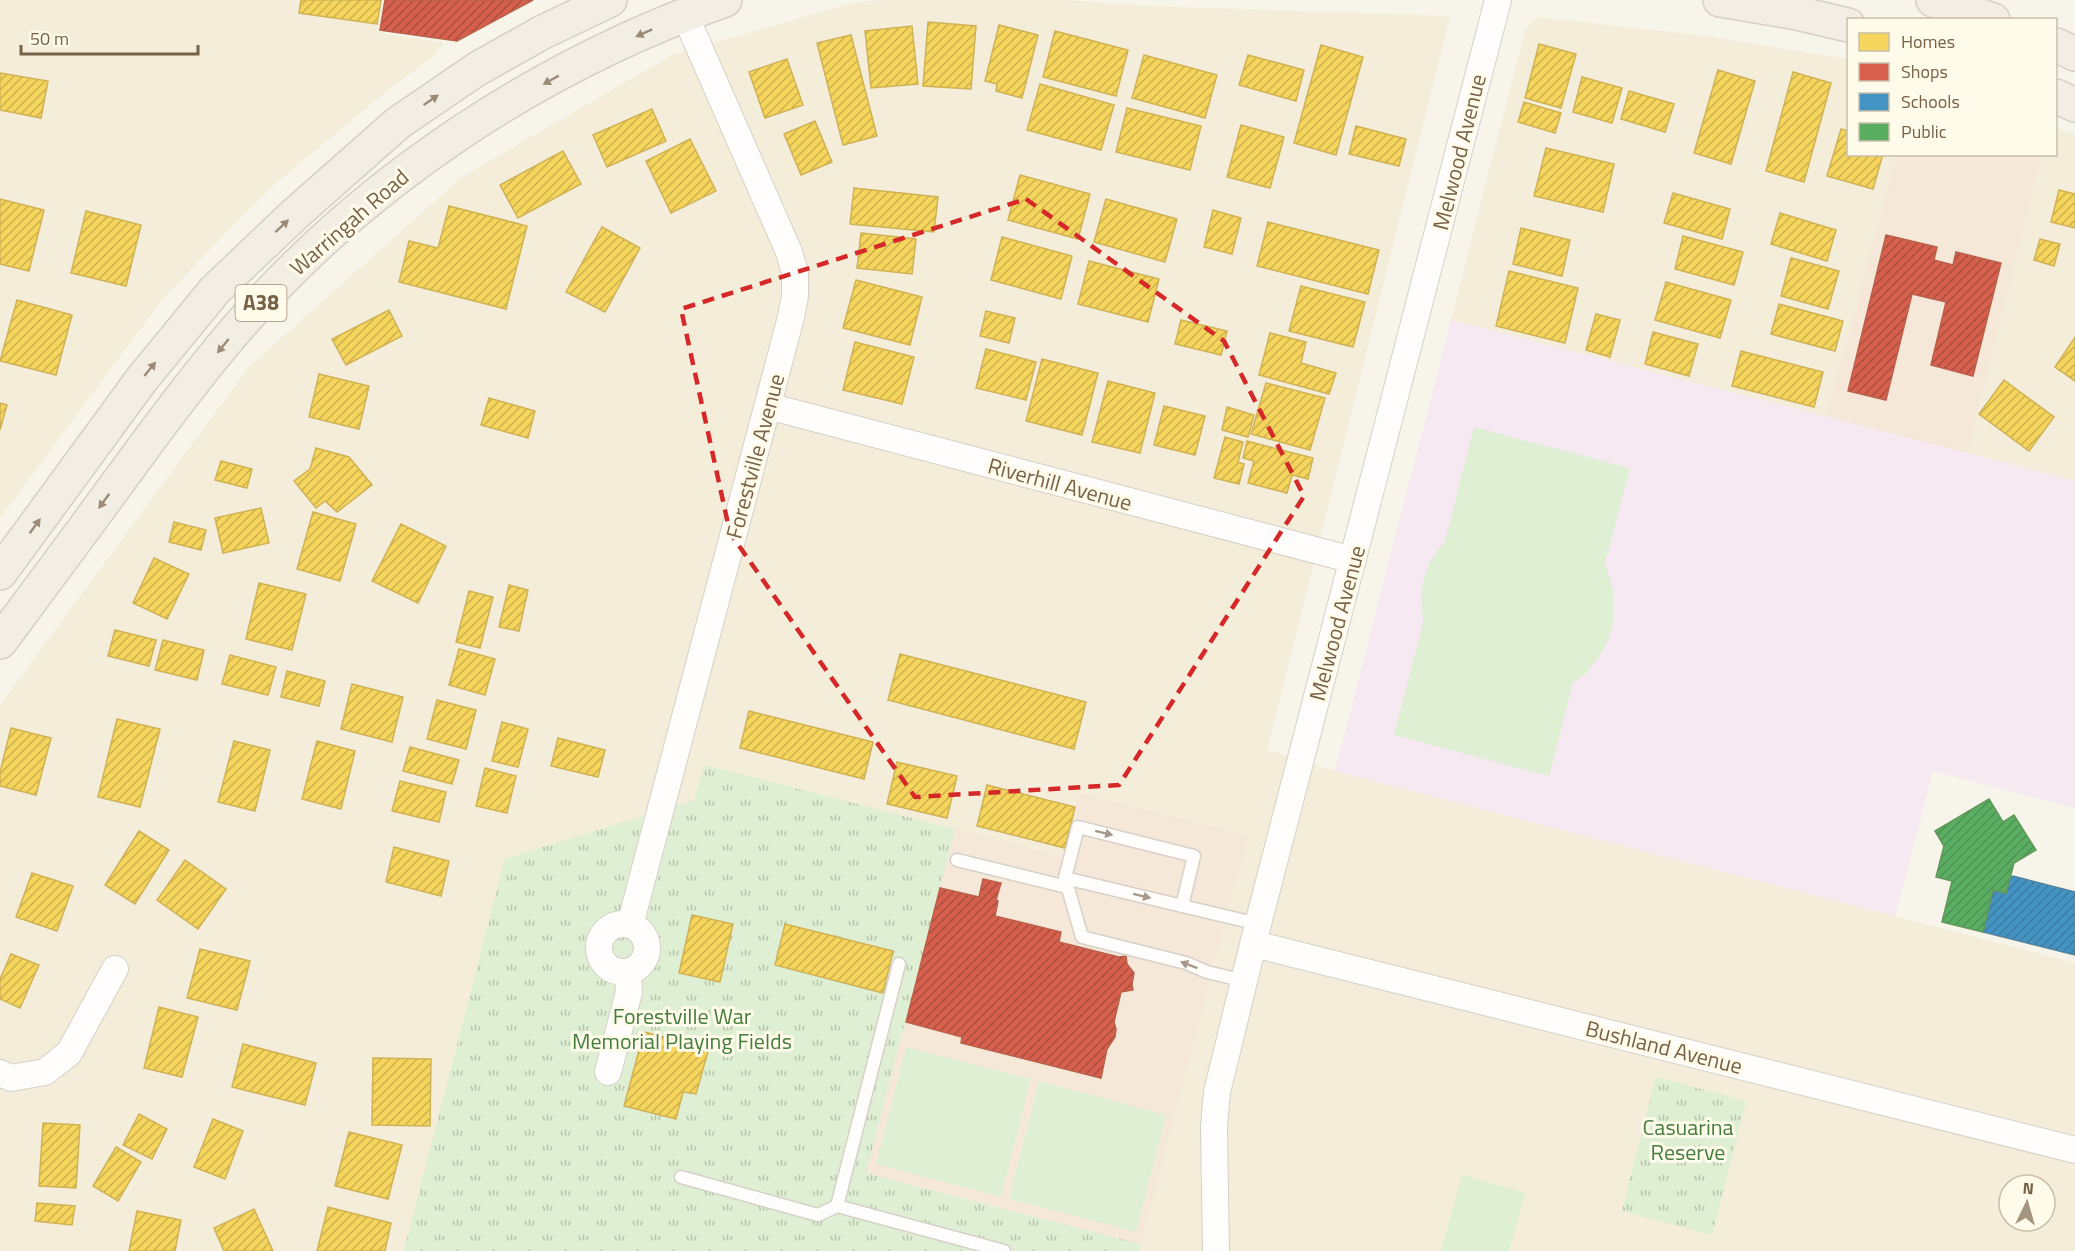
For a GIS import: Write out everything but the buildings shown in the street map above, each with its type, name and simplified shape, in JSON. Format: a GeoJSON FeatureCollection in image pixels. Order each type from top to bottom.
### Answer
{"type":"FeatureCollection","features":[{"type":"Feature","properties":{"kind":"highway","name":"Warringah Road"},"geometry":{"type":"LineString","coordinates":[[0,573],[142,379],[215,290],[289,220],[398,123],[477,69],[543,32],[610,0]]}},
{"type":"Feature","properties":{"kind":"highway","name":"Warringah Road"},"geometry":{"type":"LineString","coordinates":[[0,642],[174,407],[240,326],[307,254],[411,166],[510,102],[682,7],[725,0]]}},
{"type":"Feature","properties":{"kind":"highway"},"geometry":{"type":"LineString","coordinates":[[1720,0],[1792,12],[1847,25]]}},
{"type":"Feature","properties":{"kind":"highway"},"geometry":{"type":"LineString","coordinates":[[1933,0],[1987,18]]}},
{"type":"Feature","properties":{"kind":"highway"},"geometry":{"type":"LineString","coordinates":[[2057,46],[2075,54]]}},
{"type":"Feature","properties":{"kind":"highway"},"geometry":{"type":"LineString","coordinates":[[2057,97],[2075,105]]}},
{"type":"Feature","properties":{"kind":"street","name":"Melwood Avenue"},"geometry":{"type":"LineString","coordinates":[[1216,1251],[1214,1110],[1256,934],[1498,0]]}},
{"type":"Feature","properties":{"kind":"street","name":"Forestville Avenue"},"geometry":{"type":"LineString","coordinates":[[630,925],[795,296],[795,273],[789,252],[682,7]]}},
{"type":"Feature","properties":{"kind":"street","name":"Riverhill Avenue"},"geometry":{"type":"LineString","coordinates":[[768,406],[1353,560]]}},
{"type":"Feature","properties":{"kind":"street"},"geometry":{"type":"LineString","coordinates":[[615,925],[630,925],[644,934],[648,950],[641,965],[628,973],[619,973],[605,965],[598,951],[602,935],[608,929],[615,925]]}},
{"type":"Feature","properties":{"kind":"street","name":"Bushland Avenue"},"geometry":{"type":"LineString","coordinates":[[1256,934],[2075,1150]]}},
{"type":"Feature","properties":{"kind":"street"},"geometry":{"type":"LineString","coordinates":[[0,1073],[11,1078],[45,1072],[69,1053],[115,969]]}},
{"type":"Feature","properties":{"kind":"street"},"geometry":{"type":"LineString","coordinates":[[608,1072],[629,992],[628,973]]}},
{"type":"Feature","properties":{"kind":"lane"},"geometry":{"type":"LineString","coordinates":[[1182,906],[1194,856],[1078,827],[1066,882],[1082,936],[1245,981]]}},
{"type":"Feature","properties":{"kind":"lane"},"geometry":{"type":"LineString","coordinates":[[957,860],[1182,906],[1256,934]]}},
{"type":"Feature","properties":{"kind":"lane"},"geometry":{"type":"LineString","coordinates":[[837,1206],[899,964]]}},
{"type":"Feature","properties":{"kind":"lane"},"geometry":{"type":"LineString","coordinates":[[681,1177],[818,1215],[837,1206],[1004,1251]]}},
{"type":"Feature","properties":{"kind":"highlighted area"},"geometry":{"type":"Polygon","coordinates":[[[1026,199],[1224,341],[1304,496],[1119,785],[915,797],[730,533],[681,309],[1026,199]]]}},
{"type":"Feature","properties":{"kind":"shaded area"},"geometry":{"type":"Polygon","coordinates":[[[0,0],[383,0],[379,33],[444,43],[433,57],[389,89],[271,187],[165,296],[0,518],[0,0]]]}},
{"type":"Feature","properties":{"kind":"shaded area"},"geometry":{"type":"Polygon","coordinates":[[[877,0],[1067,0],[1148,6],[1450,16],[1267,750],[1335,771],[2075,963],[2075,1251],[0,1251],[0,705],[249,367],[462,177],[672,55],[852,3],[877,0]]]}},
{"type":"Feature","properties":{"kind":"shaded area"},"geometry":{"type":"Polygon","coordinates":[[[1537,17],[1706,36],[1847,59],[1847,156],[1897,156],[1827,417],[1451,320],[1525,30],[1537,17]]]}},
{"type":"Feature","properties":{"kind":"shaded area"},"geometry":{"type":"Polygon","coordinates":[[[2057,128],[2075,135],[2075,481],[1967,453],[2041,156],[2057,156],[2057,128]]]}},
{"type":"Feature","properties":{"kind":"shaded area"},"geometry":{"type":"Polygon","coordinates":[[[1897,156],[2041,156],[1967,453],[1827,417],[1897,156]]]}},
{"type":"Feature","properties":{"kind":"shaded area"},"geometry":{"type":"Polygon","coordinates":[[[1451,320],[2075,481],[2075,808],[1933,771],[1895,916],[1335,771],[1451,320]]]}},
{"type":"Feature","properties":{"kind":"shaded area"},"geometry":{"type":"Polygon","coordinates":[[[1079,793],[1247,836],[1140,1244],[865,1173],[955,829],[1062,857],[1079,793]]]}},
{"type":"Feature","properties":{"kind":"green space"},"geometry":{"type":"Polygon","coordinates":[[[1474,427],[1630,468],[1605,563],[1613,589],[1613,623],[1608,640],[1599,657],[1586,673],[1573,683],[1549,776],[1394,735],[1423,623],[1421,593],[1425,574],[1433,557],[1445,541],[1474,427]]]}},
{"type":"Feature","properties":{"kind":"green space","name":"Forestville War Memorial Playing Fields"},"geometry":{"type":"Polygon","coordinates":[[[704,765],[955,829],[866,1173],[1140,1244],[1139,1251],[404,1251],[505,859],[694,800],[704,765]]]}},
{"type":"Feature","properties":{"kind":"green space"},"geometry":{"type":"Polygon","coordinates":[[[906,1047],[1031,1079],[1001,1197],[876,1164],[906,1047]]]}},
{"type":"Feature","properties":{"kind":"green space","name":"Casuarina Reserve"},"geometry":{"type":"Polygon","coordinates":[[[1656,1077],[1746,1101],[1712,1235],[1622,1211],[1656,1077]]]}},
{"type":"Feature","properties":{"kind":"green space"},"geometry":{"type":"Polygon","coordinates":[[[1039,1081],[1166,1115],[1136,1232],[1009,1199],[1039,1081]]]}},
{"type":"Feature","properties":{"kind":"green space"},"geometry":{"type":"Polygon","coordinates":[[[1462,1175],[1525,1193],[1509,1251],[1441,1251],[1462,1175]]]}}]}
